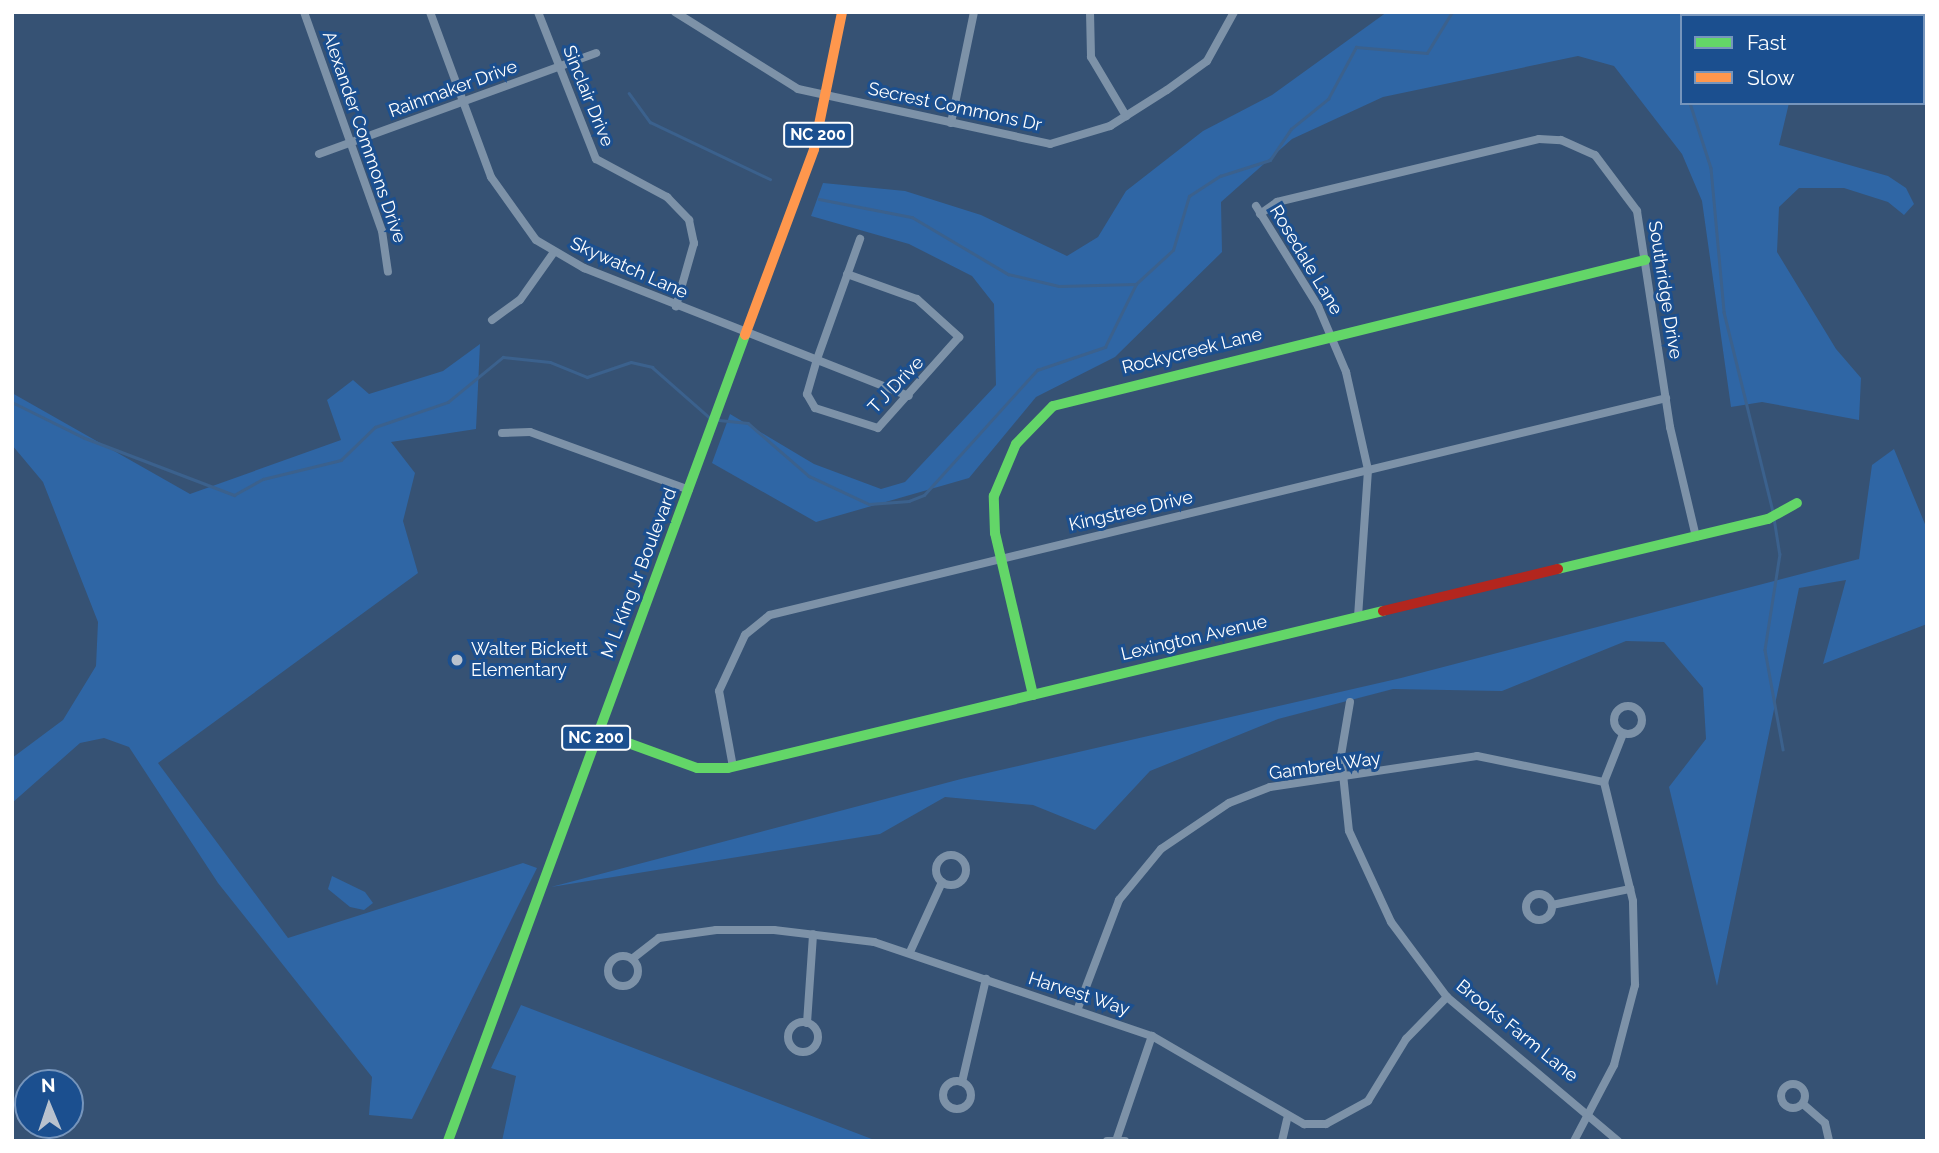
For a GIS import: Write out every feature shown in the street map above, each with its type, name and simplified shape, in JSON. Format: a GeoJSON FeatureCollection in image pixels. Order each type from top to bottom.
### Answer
{"type":"FeatureCollection","features":[{"type":"Feature","properties":{"kind":"street","name":"Alexander Commons Drive"},"geometry":{"type":"LineString","coordinates":[[304,12],[383,231],[387,272]]}},
{"type":"Feature","properties":{"kind":"street","name":"Skywatch Lane"},"geometry":{"type":"LineString","coordinates":[[430,12],[463,103],[510,211],[554,252],[746,336],[909,396]]}},
{"type":"Feature","properties":{"kind":"street","name":"Sinclair Drive"},"geometry":{"type":"LineString","coordinates":[[538,12],[596,159],[667,197],[689,220],[692,258],[676,306]]}},
{"type":"Feature","properties":{"kind":"street","name":"Secrest Commons Dr"},"geometry":{"type":"LineString","coordinates":[[675,12],[763,73],[829,95],[1050,144],[1073,141],[1126,116],[1207,61],[1234,12]]}},
{"type":"Feature","properties":{"kind":"street","name":"M L King Jr Boulevard"},"geometry":{"type":"LineString","coordinates":[[448,1141],[746,336],[829,95],[842,12]]}},
{"type":"Feature","properties":{"kind":"street"},"geometry":{"type":"LineString","coordinates":[[951,123],[974,12]]}},
{"type":"Feature","properties":{"kind":"street"},"geometry":{"type":"LineString","coordinates":[[1090,12],[1091,57],[1126,116]]}},
{"type":"Feature","properties":{"kind":"street","name":"Rainmaker Drive"},"geometry":{"type":"LineString","coordinates":[[319,154],[596,52]]}},
{"type":"Feature","properties":{"kind":"street","name":"Southridge Drive"},"geometry":{"type":"LineString","coordinates":[[1258,210],[1277,202],[1539,139],[1561,140],[1595,155],[1637,211],[1666,398],[1696,537]]}},
{"type":"Feature","properties":{"kind":"street","name":"Rosedale Lane"},"geometry":{"type":"LineString","coordinates":[[1258,210],[1331,335],[1368,470],[1358,617]]}},
{"type":"Feature","properties":{"kind":"street","name":"T J Drive"},"geometry":{"type":"LineString","coordinates":[[847,274],[917,299],[956,329],[959,343],[878,428],[815,408],[807,394],[816,362],[847,274],[860,239]]}},
{"type":"Feature","properties":{"kind":"street"},"geometry":{"type":"LineString","coordinates":[[492,320],[520,300],[554,252]]}},
{"type":"Feature","properties":{"kind":"street","name":"Rockycreek Lane"},"geometry":{"type":"LineString","coordinates":[[1033,695],[1000,558],[994,496],[1001,469],[1053,406],[1331,335],[1645,260]]}},
{"type":"Feature","properties":{"kind":"street","name":"Kingstree Drive"},"geometry":{"type":"LineString","coordinates":[[733,767],[719,691],[755,624],[783,611],[1666,398]]}},
{"type":"Feature","properties":{"kind":"street"},"geometry":{"type":"LineString","coordinates":[[502,433],[530,432],[689,490]]}},
{"type":"Feature","properties":{"kind":"street","name":"Lexington Avenue"},"geometry":{"type":"LineString","coordinates":[[598,732],[697,768],[733,767],[1696,537],[1768,519],[1797,503]]}},
{"type":"Feature","properties":{"kind":"street","name":"Brooks Farm Lane"},"geometry":{"type":"LineString","coordinates":[[1350,702],[1343,778],[1356,857],[1391,922],[1447,997],[1590,1112],[1618,1141]]}},
{"type":"Feature","properties":{"kind":"street"},"geometry":{"type":"LineString","coordinates":[[1574,1141],[1614,1065],[1633,995],[1637,937],[1630,888],[1604,782],[1623,733]]}},
{"type":"Feature","properties":{"kind":"street","name":"Gambrel Way"},"geometry":{"type":"LineString","coordinates":[[1078,1008],[1104,927],[1161,849],[1228,803],[1270,787],[1477,756],[1604,782]]}},
{"type":"Feature","properties":{"kind":"street"},"geometry":{"type":"LineString","coordinates":[[910,952],[942,881]]}},
{"type":"Feature","properties":{"kind":"street"},"geometry":{"type":"LineString","coordinates":[[1552,905],[1630,888]]}},
{"type":"Feature","properties":{"kind":"street","name":"Harvest Way"},"geometry":{"type":"LineString","coordinates":[[632,959],[642,946],[685,933],[813,934],[910,952],[1078,1008],[1152,1036],[1287,1120],[1326,1124],[1352,1115],[1368,1101],[1406,1039],[1447,997]]}},
{"type":"Feature","properties":{"kind":"street"},"geometry":{"type":"LineString","coordinates":[[807,1023],[813,934]]}},
{"type":"Feature","properties":{"kind":"street"},"geometry":{"type":"LineString","coordinates":[[962,1082],[986,979]]}},
{"type":"Feature","properties":{"kind":"street"},"geometry":{"type":"LineString","coordinates":[[1107,1141],[1121,1139],[1152,1036]]}},
{"type":"Feature","properties":{"kind":"street"},"geometry":{"type":"LineString","coordinates":[[1803,1104],[1825,1123],[1829,1141]]}},
{"type":"Feature","properties":{"kind":"street"},"geometry":{"type":"LineString","coordinates":[[1282,1141],[1287,1120]]}},
{"type":"Feature","properties":{"kind":"shaded area"},"geometry":{"type":"Polygon","coordinates":[[[1387,12],[1785,12],[1680,14],[1680,105],[1789,105],[1779,145],[1888,176],[1906,188],[1914,204],[1904,215],[1888,202],[1844,188],[1799,188],[1779,207],[1777,252],[1836,349],[1861,378],[1859,420],[1762,402],[1731,407],[1702,201],[1682,154],[1614,66],[1578,56],[1383,97],[1292,139],[1221,202],[1222,252],[1115,357],[1036,397],[969,478],[816,522],[712,463],[730,414],[814,464],[881,489],[905,482],[996,385],[994,304],[972,276],[909,244],[811,216],[823,183],[905,191],[981,215],[1067,256],[1098,237],[1126,191],[1203,131],[1272,95],[1387,12]]]}},
{"type":"Feature","properties":{"kind":"shaded area"},"geometry":{"type":"Polygon","coordinates":[[[480,344],[476,429],[391,442],[415,473],[403,521],[418,573],[158,763],[288,938],[523,863],[537,868],[412,1119],[369,1115],[372,1077],[218,883],[129,747],[104,738],[80,743],[12,803],[12,758],[63,720],[96,666],[98,622],[43,482],[12,445],[12,393],[190,494],[341,440],[327,400],[353,380],[369,394],[443,371],[480,344]]]}},
{"type":"Feature","properties":{"kind":"shaded area"},"geometry":{"type":"Polygon","coordinates":[[[1894,449],[1927,529],[1927,624],[1823,664],[1846,580],[1799,588],[1717,986],[1669,787],[1706,739],[1703,688],[1664,642],[1626,641],[1502,691],[1393,689],[1278,719],[1150,771],[1095,830],[1033,805],[945,797],[880,834],[551,887],[961,779],[1401,678],[1859,559],[1872,465],[1894,449]]]}},
{"type":"Feature","properties":{"kind":"shaded area"},"geometry":{"type":"Polygon","coordinates":[[[332,876],[365,892],[373,903],[364,910],[350,907],[328,889],[332,876]]]}},
{"type":"Feature","properties":{"kind":"shaded area"},"geometry":{"type":"Polygon","coordinates":[[[521,1005],[877,1141],[502,1141],[516,1076],[491,1068],[521,1005]]]}},
{"type":"Feature","properties":{"kind":"waterway"},"geometry":{"type":"LineString","coordinates":[[819,199],[912,217],[1008,274],[1059,286],[1136,284],[1173,250],[1189,196],[1220,176],[1270,160],[1291,129],[1328,99],[1356,47],[1427,53],[1452,12]]}},
{"type":"Feature","properties":{"kind":"waterway"},"geometry":{"type":"LineString","coordinates":[[629,93],[650,122],[770,179]]}},
{"type":"Feature","properties":{"kind":"waterway"},"geometry":{"type":"LineString","coordinates":[[1691,105],[1711,168],[1724,312],[1773,512]]}},
{"type":"Feature","properties":{"kind":"waterway"},"geometry":{"type":"LineString","coordinates":[[719,420],[748,423],[809,476],[869,504],[909,501],[924,495],[1037,370],[1105,347],[1136,284]]}},
{"type":"Feature","properties":{"kind":"waterway"},"geometry":{"type":"LineString","coordinates":[[12,402],[85,438],[234,495],[263,479],[341,460],[375,427],[448,402],[503,357],[550,362],[587,377],[631,362],[652,367],[709,417]]}},
{"type":"Feature","properties":{"kind":"waterway"},"geometry":{"type":"LineString","coordinates":[[1774,518],[1780,554],[1765,650],[1783,749]]}},
{"type":"Feature","properties":{"kind":"traffic: fast"},"geometry":{"type":"LineString","coordinates":[[1033,695],[995,533],[994,496],[1016,444],[1053,406],[1645,260]]}},
{"type":"Feature","properties":{"kind":"traffic: fast"},"geometry":{"type":"LineString","coordinates":[[448,1141],[745,335]]}},
{"type":"Feature","properties":{"kind":"traffic: fast"},"geometry":{"type":"LineString","coordinates":[[1558,569],[1768,519],[1797,503]]}},
{"type":"Feature","properties":{"kind":"traffic: fast"},"geometry":{"type":"LineString","coordinates":[[598,732],[697,768],[728,768],[1383,611]]}},
{"type":"Feature","properties":{"kind":"traffic: slow"},"geometry":{"type":"LineString","coordinates":[[745,335],[814,149],[842,12]]}},
{"type":"Feature","properties":{"kind":"traffic: jam"},"geometry":{"type":"LineString","coordinates":[[1383,611],[1558,569]]}},
{"type":"Feature","properties":{"kind":"place","name":"Walter Bickett Elementary"},"geometry":{"type":"Point","coordinates":[457,660]}}]}
